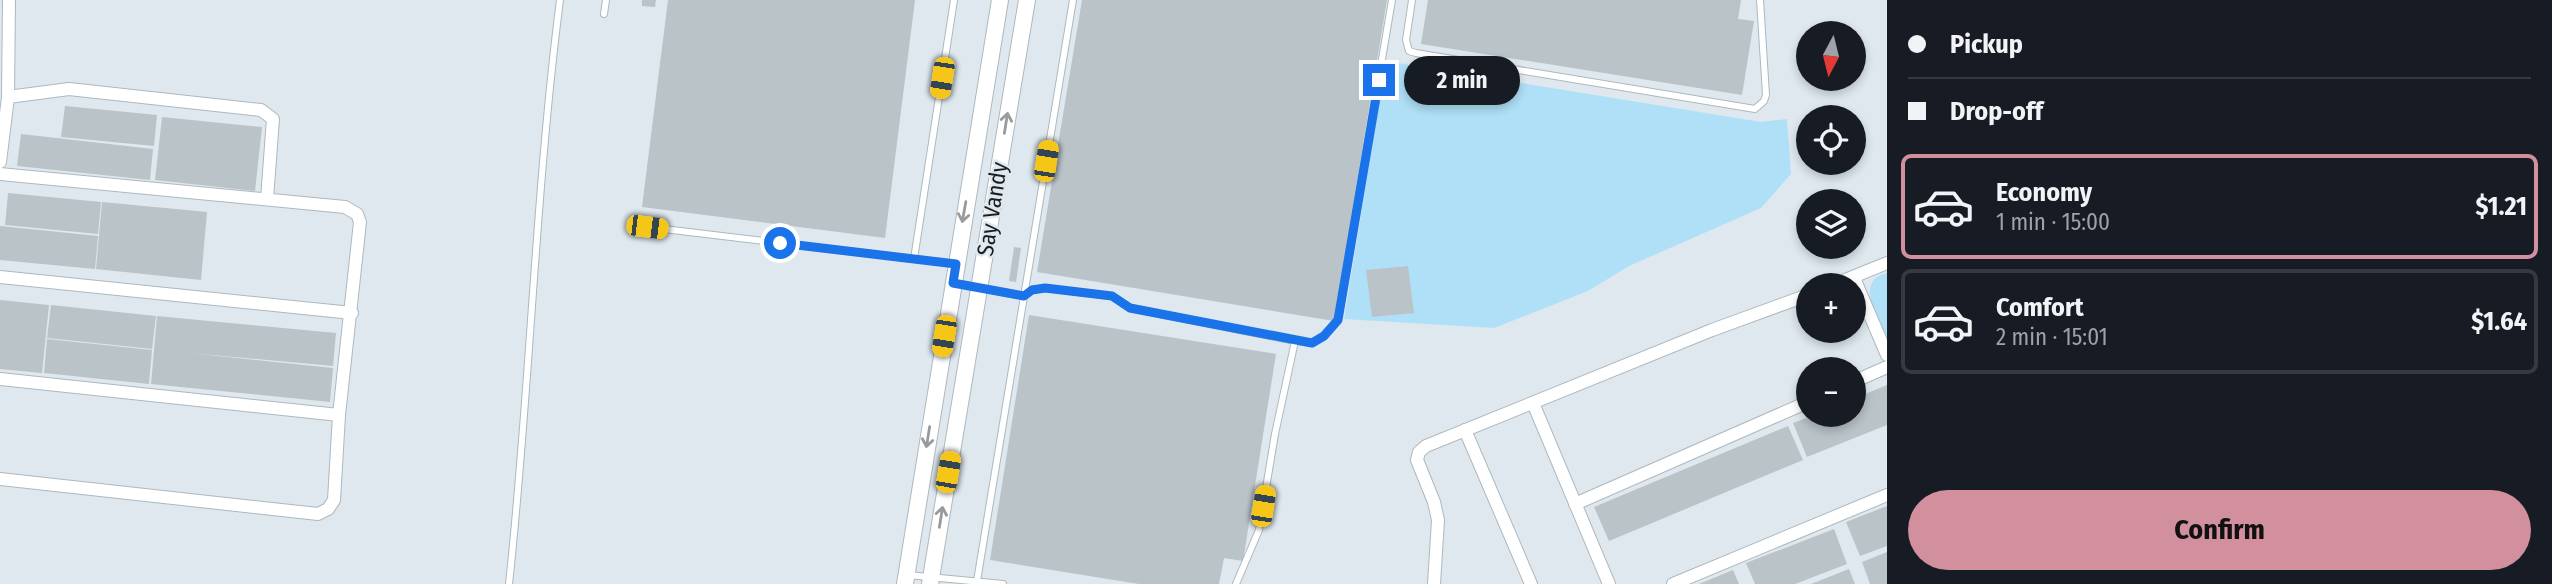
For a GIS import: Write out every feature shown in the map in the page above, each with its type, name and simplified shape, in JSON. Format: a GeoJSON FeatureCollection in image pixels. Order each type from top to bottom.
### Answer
{"type":"FeatureCollection","features":[{"type":"Feature","properties":{"kind":"street"},"geometry":{"type":"LineString","coordinates":[[0,162],[9,97],[9,0]]}},
{"type":"Feature","properties":{"kind":"street","name":"Say Vandy"},"geometry":{"type":"LineString","coordinates":[[906,579],[1000,0]]}},
{"type":"Feature","properties":{"kind":"street","name":"Say Vandy"},"geometry":{"type":"LineString","coordinates":[[930,581],[1027,0]]}},
{"type":"Feature","properties":{"kind":"street"},"geometry":{"type":"LineString","coordinates":[[9,97],[69,89],[269,113],[273,119],[267,199]]}},
{"type":"Feature","properties":{"kind":"street"},"geometry":{"type":"LineString","coordinates":[[0,174],[345,207],[357,214],[360,222],[339,415],[334,500],[328,509],[318,514],[0,480]]}},
{"type":"Feature","properties":{"kind":"street"},"geometry":{"type":"LineString","coordinates":[[1865,273],[1887,263]]}},
{"type":"Feature","properties":{"kind":"street"},"geometry":{"type":"LineString","coordinates":[[0,277],[352,313]]}},
{"type":"Feature","properties":{"kind":"street"},"geometry":{"type":"LineString","coordinates":[[1434,584],[1438,520],[1417,460],[1419,452],[1426,446],[1712,330],[1796,299]]}},
{"type":"Feature","properties":{"kind":"street"},"geometry":{"type":"LineString","coordinates":[[1866,306],[1887,355]]}},
{"type":"Feature","properties":{"kind":"street"},"geometry":{"type":"LineString","coordinates":[[1866,376],[1887,367]]}},
{"type":"Feature","properties":{"kind":"street"},"geometry":{"type":"LineString","coordinates":[[0,379],[339,415]]}},
{"type":"Feature","properties":{"kind":"street"},"geometry":{"type":"LineString","coordinates":[[1533,403],[1609,584]]}},
{"type":"Feature","properties":{"kind":"street"},"geometry":{"type":"LineString","coordinates":[[1576,503],[1796,407]]}},
{"type":"Feature","properties":{"kind":"street"},"geometry":{"type":"LineString","coordinates":[[1465,430],[1531,584]]}},
{"type":"Feature","properties":{"kind":"street"},"geometry":{"type":"LineString","coordinates":[[1673,584],[1887,495]]}},
{"type":"Feature","properties":{"kind":"lane"},"geometry":{"type":"LineString","coordinates":[[509,584],[520,488],[539,207],[560,0]]}},
{"type":"Feature","properties":{"kind":"lane"},"geometry":{"type":"LineString","coordinates":[[604,14],[606,0]]}},
{"type":"Feature","properties":{"kind":"lane"},"geometry":{"type":"LineString","coordinates":[[914,259],[954,0]]}},
{"type":"Feature","properties":{"kind":"lane"},"geometry":{"type":"LineString","coordinates":[[977,581],[1073,0]]}},
{"type":"Feature","properties":{"kind":"lane"},"geometry":{"type":"LineString","coordinates":[[953,283],[1024,296],[1032,290],[1045,288],[1112,296],[1130,308],[1295,341],[1312,343],[1324,336],[1338,320],[1392,0]]}},
{"type":"Feature","properties":{"kind":"lane"},"geometry":{"type":"LineString","coordinates":[[1412,0],[1405,40],[1409,51],[1755,109],[1764,101],[1766,95],[1759,0]]}},
{"type":"Feature","properties":{"kind":"lane"},"geometry":{"type":"LineString","coordinates":[[647,227],[956,264]]}},
{"type":"Feature","properties":{"kind":"lane"},"geometry":{"type":"LineString","coordinates":[[1236,584],[1259,530],[1275,434],[1295,341]]}},
{"type":"Feature","properties":{"kind":"lane"},"geometry":{"type":"LineString","coordinates":[[906,579],[1003,584]]}},
{"type":"Feature","properties":{"kind":"shaded area"},"geometry":{"type":"Polygon","coordinates":[[[1386,61],[1761,122],[1787,119],[1791,174],[1761,208],[1629,266],[1588,291],[1494,328],[1344,319],[1386,61]]]}},
{"type":"Feature","properties":{"kind":"shaded area"},"geometry":{"type":"Polygon","coordinates":[[[1887,273],[1887,337],[1874,310],[1870,291],[1877,277],[1887,273]]]}},
{"type":"Feature","properties":{"kind":"building"},"geometry":{"type":"Polygon","coordinates":[[[642,0],[656,0],[655,7],[642,6],[642,0]]]}},
{"type":"Feature","properties":{"kind":"building"},"geometry":{"type":"Polygon","coordinates":[[[668,0],[915,0],[885,238],[642,207],[668,0]]]}},
{"type":"Feature","properties":{"kind":"building"},"geometry":{"type":"Polygon","coordinates":[[[1082,0],[1387,0],[1334,321],[1037,272],[1082,0]]]}},
{"type":"Feature","properties":{"kind":"building"},"geometry":{"type":"Polygon","coordinates":[[[1428,0],[1741,0],[1738,19],[1754,21],[1742,95],[1421,44],[1428,0]]]}},
{"type":"Feature","properties":{"kind":"building"},"geometry":{"type":"Polygon","coordinates":[[[65,106],[157,115],[154,146],[61,137],[65,106]]]}},
{"type":"Feature","properties":{"kind":"building"},"geometry":{"type":"Polygon","coordinates":[[[162,117],[262,127],[255,191],[155,180],[162,117]]]}},
{"type":"Feature","properties":{"kind":"building"},"geometry":{"type":"Polygon","coordinates":[[[21,134],[153,149],[150,180],[17,166],[21,134]]]}},
{"type":"Feature","properties":{"kind":"building"},"geometry":{"type":"Polygon","coordinates":[[[8,193],[101,202],[98,234],[5,225],[8,193]]]}},
{"type":"Feature","properties":{"kind":"building"},"geometry":{"type":"Polygon","coordinates":[[[102,202],[207,212],[201,280],[96,269],[102,202]]]}},
{"type":"Feature","properties":{"kind":"building"},"geometry":{"type":"Polygon","coordinates":[[[0,226],[98,236],[95,269],[0,260],[0,226]]]}},
{"type":"Feature","properties":{"kind":"building"},"geometry":{"type":"Polygon","coordinates":[[[1014,247],[1021,248],[1016,282],[1009,281],[1014,247]]]}},
{"type":"Feature","properties":{"kind":"building"},"geometry":{"type":"Polygon","coordinates":[[[1408,266],[1414,313],[1372,317],[1366,270],[1408,266]]]}},
{"type":"Feature","properties":{"kind":"building"},"geometry":{"type":"Polygon","coordinates":[[[0,300],[49,305],[42,373],[0,369],[0,300]]]}},
{"type":"Feature","properties":{"kind":"building"},"geometry":{"type":"Polygon","coordinates":[[[51,305],[156,316],[152,349],[47,338],[51,305]]]}},
{"type":"Feature","properties":{"kind":"building"},"geometry":{"type":"Polygon","coordinates":[[[1029,315],[1276,354],[1243,561],[1224,558],[1219,584],[1139,584],[990,560],[1029,315]]]}},
{"type":"Feature","properties":{"kind":"building"},"geometry":{"type":"Polygon","coordinates":[[[157,316],[336,333],[333,366],[189,353],[333,368],[330,402],[151,384],[157,316]]]}},
{"type":"Feature","properties":{"kind":"building"},"geometry":{"type":"Polygon","coordinates":[[[47,339],[152,350],[149,384],[44,373],[47,339]]]}},
{"type":"Feature","properties":{"kind":"building"},"geometry":{"type":"Polygon","coordinates":[[[1887,385],[1887,425],[1807,457],[1793,423],[1796,422],[1796,427],[1866,427],[1866,394],[1887,385]]]}},
{"type":"Feature","properties":{"kind":"building"},"geometry":{"type":"Polygon","coordinates":[[[1788,426],[1803,460],[1609,541],[1594,507],[1788,426]]]}},
{"type":"Feature","properties":{"kind":"building"},"geometry":{"type":"Polygon","coordinates":[[[1887,506],[1887,546],[1860,556],[1846,522],[1887,506]]]}},
{"type":"Feature","properties":{"kind":"building"},"geometry":{"type":"Polygon","coordinates":[[[1834,529],[1847,564],[1795,584],[1755,584],[1746,563],[1834,529]]]}},
{"type":"Feature","properties":{"kind":"building"},"geometry":{"type":"Polygon","coordinates":[[[1887,552],[1887,584],[1870,584],[1862,562],[1887,552]]]}},
{"type":"Feature","properties":{"kind":"building"},"geometry":{"type":"Polygon","coordinates":[[[1849,569],[1855,584],[1811,584],[1849,569]]]}},
{"type":"Feature","properties":{"kind":"building"},"geometry":{"type":"Polygon","coordinates":[[[1733,570],[1739,584],[1699,584],[1733,570]]]}},
{"type":"Feature","properties":{"kind":"route"},"geometry":{"type":"LineString","coordinates":[[780,243],[956,264],[953,283],[1024,296],[1032,290],[1045,288],[1112,296],[1130,308],[1312,343],[1324,336],[1338,320],[1379,80]]}}]}
